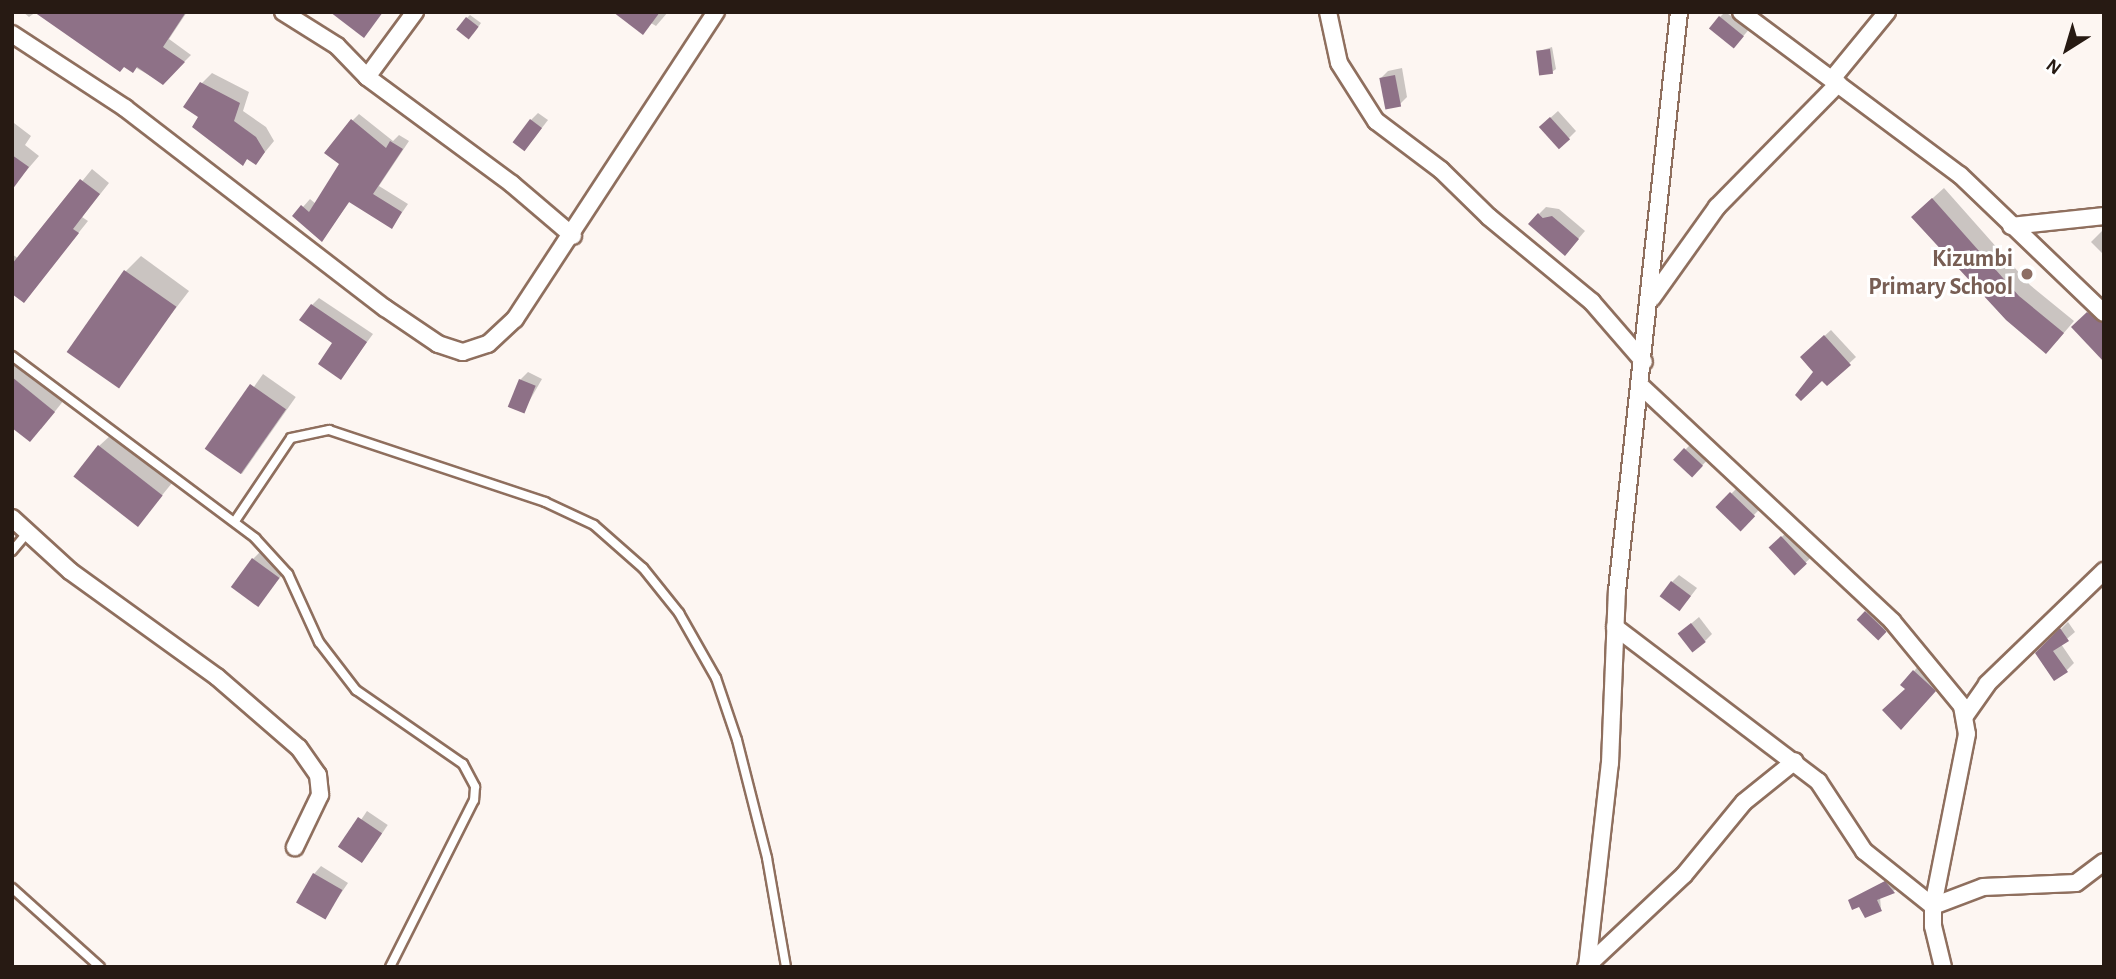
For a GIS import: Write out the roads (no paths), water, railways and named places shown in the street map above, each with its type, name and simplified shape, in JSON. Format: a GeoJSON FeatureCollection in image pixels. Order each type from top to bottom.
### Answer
{"type":"FeatureCollection","features":[{"type":"Feature","properties":{"kind":"street"},"geometry":{"type":"LineString","coordinates":[[283,12],[337,46],[367,77],[512,184],[573,236]]}},
{"type":"Feature","properties":{"kind":"street"},"geometry":{"type":"LineString","coordinates":[[367,77],[415,12]]}},
{"type":"Feature","properties":{"kind":"street"},"geometry":{"type":"LineString","coordinates":[[12,34],[125,108],[438,344],[463,352],[488,344],[515,319],[573,236],[716,12]]}},
{"type":"Feature","properties":{"kind":"street"},"geometry":{"type":"LineString","coordinates":[[1328,12],[1339,63],[1377,121],[1441,170],[1489,217],[1592,302],[1644,362]]}},
{"type":"Feature","properties":{"kind":"street"},"geometry":{"type":"LineString","coordinates":[[1587,966],[1610,763],[1615,627],[1679,12]]}},
{"type":"Feature","properties":{"kind":"street"},"geometry":{"type":"LineString","coordinates":[[1741,12],[1960,175],[2104,313]]}},
{"type":"Feature","properties":{"kind":"street"},"geometry":{"type":"LineString","coordinates":[[1651,300],[1717,207],[1835,82],[1887,12]]}},
{"type":"Feature","properties":{"kind":"street"},"geometry":{"type":"LineString","coordinates":[[2011,226],[2104,216]]}},
{"type":"Feature","properties":{"kind":"street"},"geometry":{"type":"LineString","coordinates":[[1641,386],[1892,621],[1951,688],[1965,716],[1967,734],[1933,906],[1933,926],[1943,967]]}},
{"type":"Feature","properties":{"kind":"street"},"geometry":{"type":"LineString","coordinates":[[12,518],[71,571],[217,677],[299,748],[317,775],[320,795],[295,847]]}},
{"type":"Feature","properties":{"kind":"street"},"geometry":{"type":"LineString","coordinates":[[1965,716],[1987,684],[2104,571]]}},
{"type":"Feature","properties":{"kind":"street"},"geometry":{"type":"LineString","coordinates":[[1615,627],[1795,761],[1835,803],[1864,851],[1933,906]]}},
{"type":"Feature","properties":{"kind":"street"},"geometry":{"type":"LineString","coordinates":[[1587,966],[1613,946],[1684,875],[1744,802],[1795,761]]}},
{"type":"Feature","properties":{"kind":"street"},"geometry":{"type":"LineString","coordinates":[[1933,906],[1983,887],[2076,883],[2104,862]]}},
{"type":"Feature","properties":{"kind":"lane"},"geometry":{"type":"LineString","coordinates":[[12,356],[236,522],[288,574],[319,642],[356,690],[463,764],[475,787],[474,800],[390,967]]}},
{"type":"Feature","properties":{"kind":"lane"},"geometry":{"type":"LineString","coordinates":[[236,522],[292,438],[330,430],[545,502],[594,525],[658,586],[679,613],[716,678],[737,740],[767,858],[786,967]]}},
{"type":"Feature","properties":{"kind":"lane"},"geometry":{"type":"LineString","coordinates":[[12,551],[29,531]]}},
{"type":"Feature","properties":{"kind":"lane"},"geometry":{"type":"LineString","coordinates":[[12,888],[100,967]]}},
{"type":"Feature","properties":{"kind":"place","name":"Kizumbi Primary School"},"geometry":{"type":"Point","coordinates":[2027,274]}}]}
